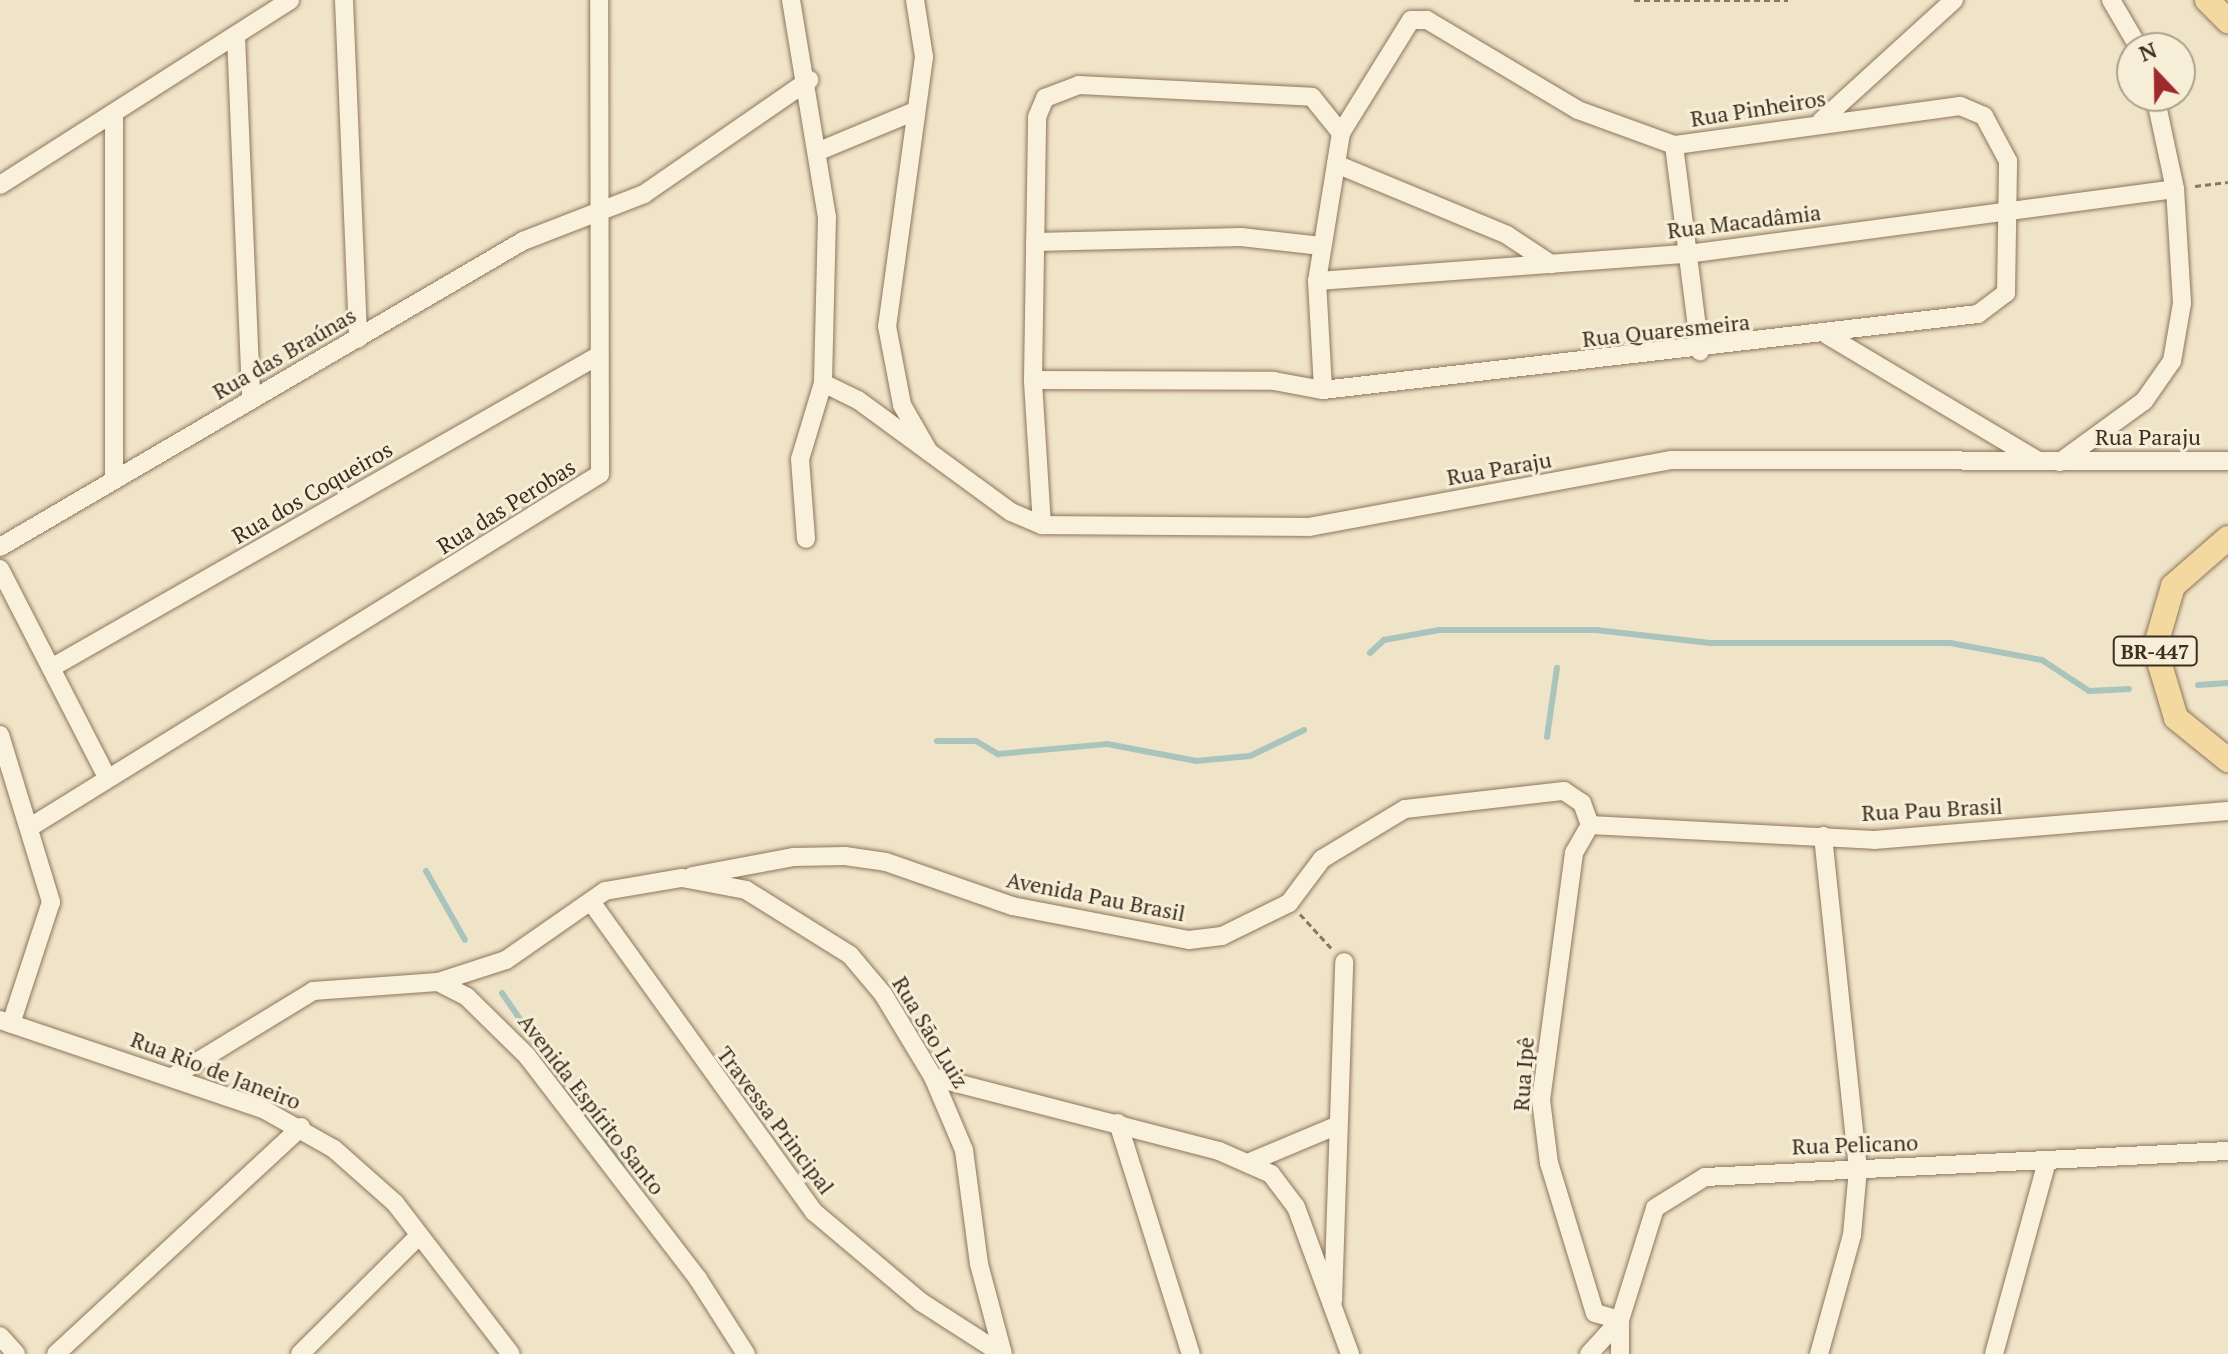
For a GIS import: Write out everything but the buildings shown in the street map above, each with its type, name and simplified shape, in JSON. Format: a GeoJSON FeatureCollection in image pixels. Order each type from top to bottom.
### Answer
{"type":"FeatureCollection","features":[{"type":"Feature","properties":{"kind":"main road"},"geometry":{"type":"LineString","coordinates":[[2207,0],[2228,21]]}},
{"type":"Feature","properties":{"kind":"main road","name":"BR-447"},"geometry":{"type":"LineString","coordinates":[[2227,539],[2173,586],[2155,648],[2160,685],[2176,718],[2228,760]]}},
{"type":"Feature","properties":{"kind":"street"},"geometry":{"type":"LineString","coordinates":[[0,185],[290,0]]}},
{"type":"Feature","properties":{"kind":"street"},"geometry":{"type":"LineString","coordinates":[[344,0],[358,339]]}},
{"type":"Feature","properties":{"kind":"street","name":"Rua das Perobas"},"geometry":{"type":"LineString","coordinates":[[32,826],[106,775],[582,490],[600,474],[596,357],[599,0]]}},
{"type":"Feature","properties":{"kind":"street"},"geometry":{"type":"LineString","coordinates":[[791,0],[809,80],[827,217],[823,383],[800,459],[806,539]]}},
{"type":"Feature","properties":{"kind":"street"},"geometry":{"type":"LineString","coordinates":[[915,0],[924,57],[887,326],[902,405],[934,462]]}},
{"type":"Feature","properties":{"kind":"street"},"geometry":{"type":"LineString","coordinates":[[1821,121],[1954,0]]}},
{"type":"Feature","properties":{"kind":"street"},"geometry":{"type":"LineString","coordinates":[[2111,0],[2130,32]]}},
{"type":"Feature","properties":{"kind":"street","name":"Rua Pinheiros"},"geometry":{"type":"LineString","coordinates":[[1341,133],[1405,25],[1427,20],[1578,110],[1674,145],[1821,121],[1960,106],[1984,116],[1997,132],[2008,161],[2011,210]]}},
{"type":"Feature","properties":{"kind":"street"},"geometry":{"type":"LineString","coordinates":[[236,36],[251,400]]}},
{"type":"Feature","properties":{"kind":"street","name":"Rua das Braúnas"},"geometry":{"type":"LineString","coordinates":[[0,547],[523,241],[644,194],[809,80]]}},
{"type":"Feature","properties":{"kind":"street"},"geometry":{"type":"LineString","coordinates":[[1042,525],[1033,380],[1037,117],[1045,98],[1079,85],[1312,97],[1341,133],[1317,281],[1323,390]]}},
{"type":"Feature","properties":{"kind":"street"},"geometry":{"type":"LineString","coordinates":[[819,151],[915,111]]}},
{"type":"Feature","properties":{"kind":"street"},"geometry":{"type":"LineString","coordinates":[[2060,462],[2144,401],[2172,361],[2182,303],[2175,189],[2158,112]]}},
{"type":"Feature","properties":{"kind":"street"},"geometry":{"type":"LineString","coordinates":[[114,113],[114,480]]}},
{"type":"Feature","properties":{"kind":"street"},"geometry":{"type":"LineString","coordinates":[[1674,145],[1700,351]]}},
{"type":"Feature","properties":{"kind":"street"},"geometry":{"type":"LineString","coordinates":[[1336,164],[1507,235],[1551,264]]}},
{"type":"Feature","properties":{"kind":"street","name":"Rua Macadâmia"},"geometry":{"type":"LineString","coordinates":[[1317,281],[1688,254],[2175,189]]}},
{"type":"Feature","properties":{"kind":"street","name":"Rua Quaresmeira"},"geometry":{"type":"LineString","coordinates":[[1033,380],[1274,381],[1323,390],[1700,351],[1978,314],[2006,293],[2011,210]]}},
{"type":"Feature","properties":{"kind":"street"},"geometry":{"type":"LineString","coordinates":[[1035,242],[1241,237],[1321,246]]}},
{"type":"Feature","properties":{"kind":"street"},"geometry":{"type":"LineString","coordinates":[[1827,335],[2040,462]]}},
{"type":"Feature","properties":{"kind":"street","name":"Rua dos Coqueiros"},"geometry":{"type":"LineString","coordinates":[[51,668],[596,357]]}},
{"type":"Feature","properties":{"kind":"street","name":"Rua Paraju"},"geometry":{"type":"LineString","coordinates":[[823,383],[858,400],[934,462],[1042,525],[1309,527],[1671,460],[2228,461]]}},
{"type":"Feature","properties":{"kind":"street"},"geometry":{"type":"LineString","coordinates":[[0,569],[106,775]]}},
{"type":"Feature","properties":{"kind":"street"},"geometry":{"type":"LineString","coordinates":[[0,735],[32,826],[51,902],[5,1022]]}},
{"type":"Feature","properties":{"kind":"street","name":"Avenida Pau Brasil"},"geometry":{"type":"LineString","coordinates":[[682,878],[732,865],[845,856],[886,862],[1012,906],[1189,940],[1222,936],[1289,903],[1322,859],[1405,809],[1564,791],[1582,803],[1590,825]]}},
{"type":"Feature","properties":{"kind":"street","name":"Rua Pau Brasil"},"geometry":{"type":"LineString","coordinates":[[1590,825],[1874,840],[2228,811]]}},
{"type":"Feature","properties":{"kind":"street","name":"Rua Ipê"},"geometry":{"type":"LineString","coordinates":[[1590,825],[1574,853],[1541,1100],[1549,1163],[1595,1313],[1620,1320]]}},
{"type":"Feature","properties":{"kind":"street"},"geometry":{"type":"LineString","coordinates":[[1819,1354],[1852,1235],[1858,1169],[1823,836]]}},
{"type":"Feature","properties":{"kind":"street","name":"Rua São Luiz"},"geometry":{"type":"LineString","coordinates":[[438,982],[506,960],[592,903],[605,891],[682,878],[775,903],[850,955],[883,994],[933,1077],[964,1150],[981,1276],[1002,1354]]}},
{"type":"Feature","properties":{"kind":"street","name":"Travessa Principal"},"geometry":{"type":"LineString","coordinates":[[592,903],[814,1212],[921,1302],[1002,1354]]}},
{"type":"Feature","properties":{"kind":"street"},"geometry":{"type":"LineString","coordinates":[[1333,1316],[1344,962]]}},
{"type":"Feature","properties":{"kind":"street"},"geometry":{"type":"LineString","coordinates":[[174,1076],[313,991],[438,982]]}},
{"type":"Feature","properties":{"kind":"street","name":"Avenida Espírito Santo"},"geometry":{"type":"LineString","coordinates":[[438,982],[467,997],[527,1056],[698,1279],[746,1354]]}},
{"type":"Feature","properties":{"kind":"street","name":"Rua Rio de Janeiro"},"geometry":{"type":"LineString","coordinates":[[5,1022],[174,1076],[301,1127],[362,1170],[511,1354]]}},
{"type":"Feature","properties":{"kind":"street"},"geometry":{"type":"LineString","coordinates":[[933,1077],[1118,1123],[1250,1162],[1271,1174],[1296,1207],[1333,1316],[1350,1354]]}},
{"type":"Feature","properties":{"kind":"street"},"geometry":{"type":"LineString","coordinates":[[1118,1123],[1191,1354]]}},
{"type":"Feature","properties":{"kind":"street"},"geometry":{"type":"LineString","coordinates":[[1250,1162],[1338,1125]]}},
{"type":"Feature","properties":{"kind":"street"},"geometry":{"type":"LineString","coordinates":[[56,1354],[301,1127]]}},
{"type":"Feature","properties":{"kind":"street","name":"Rua Pelicano"},"geometry":{"type":"LineString","coordinates":[[1589,1354],[1620,1320],[1655,1208],[1678,1188],[1741,1173],[2047,1162],[2228,1151]]}},
{"type":"Feature","properties":{"kind":"street"},"geometry":{"type":"LineString","coordinates":[[1994,1354],[2047,1162]]}},
{"type":"Feature","properties":{"kind":"street"},"geometry":{"type":"LineString","coordinates":[[300,1354],[417,1238]]}},
{"type":"Feature","properties":{"kind":"street"},"geometry":{"type":"LineString","coordinates":[[1620,1320],[1620,1354]]}},
{"type":"Feature","properties":{"kind":"street"},"geometry":{"type":"LineString","coordinates":[[0,1336],[16,1354]]}},
{"type":"Feature","properties":{"kind":"path"},"geometry":{"type":"LineString","coordinates":[[1634,0],[1788,0]]}},
{"type":"Feature","properties":{"kind":"path"},"geometry":{"type":"LineString","coordinates":[[2175,189],[2228,182]]}},
{"type":"Feature","properties":{"kind":"path"},"geometry":{"type":"LineString","coordinates":[[1289,903],[1344,962]]}},
{"type":"Feature","properties":{"kind":"waterway"},"geometry":{"type":"LineString","coordinates":[[1370,653],[1384,640],[1439,630],[1596,630],[1710,643],[1950,643],[2042,660],[2089,691],[2129,689]]}},
{"type":"Feature","properties":{"kind":"waterway"},"geometry":{"type":"LineString","coordinates":[[1547,737],[1557,668]]}},
{"type":"Feature","properties":{"kind":"waterway"},"geometry":{"type":"LineString","coordinates":[[2198,685],[2228,683]]}},
{"type":"Feature","properties":{"kind":"waterway"},"geometry":{"type":"LineString","coordinates":[[937,741],[976,741],[998,754],[1107,744],[1196,761],[1250,756],[1304,730]]}},
{"type":"Feature","properties":{"kind":"waterway"},"geometry":{"type":"LineString","coordinates":[[426,871],[465,940]]}},
{"type":"Feature","properties":{"kind":"waterway"},"geometry":{"type":"LineString","coordinates":[[502,993],[622,1166]]}}]}
